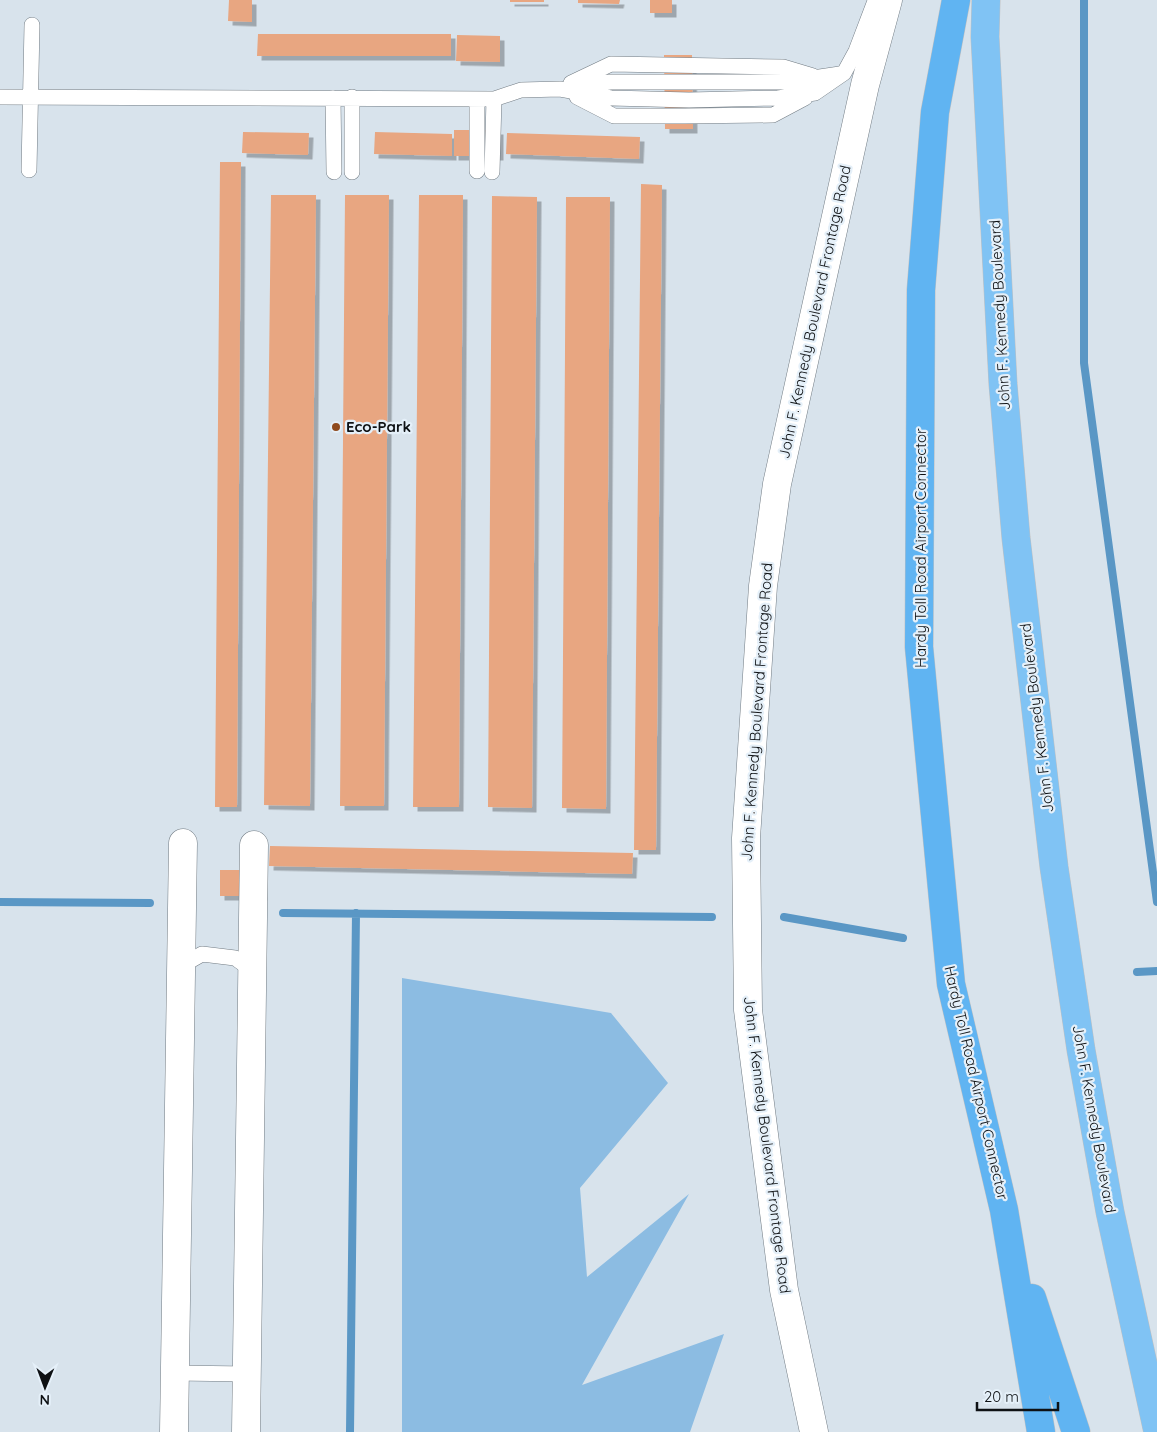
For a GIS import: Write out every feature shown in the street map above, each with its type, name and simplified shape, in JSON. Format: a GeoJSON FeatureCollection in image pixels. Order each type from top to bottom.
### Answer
{"type":"FeatureCollection","features":[{"type":"Feature","properties":{"kind":"highway","name":"Hardy Toll Road Airport Connector"},"geometry":{"type":"LineString","coordinates":[[956,0],[935,112],[921,290],[920,657],[951,984],[1004,1210]]}},
{"type":"Feature","properties":{"kind":"highway","name":"John F. Kennedy Boulevard"},"geometry":{"type":"LineString","coordinates":[[986,0],[986,37],[1003,384],[1016,538],[1054,867],[1081,1050],[1108,1202],[1157,1428]]}},
{"type":"Feature","properties":{"kind":"highway"},"geometry":{"type":"LineString","coordinates":[[1004,1210],[1040,1432]]}},
{"type":"Feature","properties":{"kind":"highway"},"geometry":{"type":"LineString","coordinates":[[1004,1210],[1076,1432]]}},
{"type":"Feature","properties":{"kind":"street","name":"John F. Kennedy Boulevard Frontage Road"},"geometry":{"type":"LineString","coordinates":[[814,1432],[784,1290],[748,1010],[746,838],[763,586],[777,484],[865,85],[888,0]]}},
{"type":"Feature","properties":{"kind":"street"},"geometry":{"type":"LineString","coordinates":[[174,1432],[183,843]]}},
{"type":"Feature","properties":{"kind":"street"},"geometry":{"type":"LineString","coordinates":[[246,1432],[254,845]]}},
{"type":"Feature","properties":{"kind":"lane"},"geometry":{"type":"LineString","coordinates":[[0,97],[494,99],[521,90],[560,89],[611,98],[689,100],[778,98],[816,93],[844,73],[856,51],[876,0]]}},
{"type":"Feature","properties":{"kind":"lane"},"geometry":{"type":"LineString","coordinates":[[29,170],[32,25]]}},
{"type":"Feature","properties":{"kind":"lane"},"geometry":{"type":"LineString","coordinates":[[560,89],[611,64],[783,67],[816,77],[844,73]]}},
{"type":"Feature","properties":{"kind":"lane"},"geometry":{"type":"LineString","coordinates":[[352,97],[352,172]]}},
{"type":"Feature","properties":{"kind":"lane"},"geometry":{"type":"LineString","coordinates":[[333,98],[334,172]]}},
{"type":"Feature","properties":{"kind":"lane"},"geometry":{"type":"LineString","coordinates":[[477,99],[485,172],[494,99]]}},
{"type":"Feature","properties":{"kind":"lane"},"geometry":{"type":"LineString","coordinates":[[181,966],[202,954],[236,958],[252,970]]}},
{"type":"Feature","properties":{"kind":"lane"},"geometry":{"type":"LineString","coordinates":[[176,1373],[247,1374]]}},
{"type":"Feature","properties":{"kind":"shaded area"},"geometry":{"type":"Polygon","coordinates":[[[402,978],[611,1013],[668,1083],[580,1188],[587,1277],[689,1194],[582,1385],[724,1334],[690,1432],[402,1432],[402,978]]]}},
{"type":"Feature","properties":{"kind":"building"},"geometry":{"type":"Polygon","coordinates":[[[229,0],[252,0],[252,22],[228,21],[229,0]]]}},
{"type":"Feature","properties":{"kind":"building"},"geometry":{"type":"Polygon","coordinates":[[[510,0],[544,0],[544,2],[510,2],[510,0]]]}},
{"type":"Feature","properties":{"kind":"building"},"geometry":{"type":"Polygon","coordinates":[[[578,0],[620,0],[619,4],[578,3],[578,0]]]}},
{"type":"Feature","properties":{"kind":"building"},"geometry":{"type":"Polygon","coordinates":[[[650,0],[672,0],[672,13],[650,13],[650,0]]]}},
{"type":"Feature","properties":{"kind":"building"},"geometry":{"type":"Polygon","coordinates":[[[258,34],[451,34],[451,56],[257,56],[258,34]]]}},
{"type":"Feature","properties":{"kind":"building"},"geometry":{"type":"Polygon","coordinates":[[[457,35],[500,36],[500,62],[456,61],[457,35]]]}},
{"type":"Feature","properties":{"kind":"building"},"geometry":{"type":"Polygon","coordinates":[[[664,55],[692,55],[693,129],[665,129],[664,55]]]}},
{"type":"Feature","properties":{"kind":"building"},"geometry":{"type":"Polygon","coordinates":[[[454,130],[499,130],[499,156],[454,156],[454,130]]]}},
{"type":"Feature","properties":{"kind":"building"},"geometry":{"type":"Polygon","coordinates":[[[243,132],[309,133],[308,155],[242,153],[243,132]]]}},
{"type":"Feature","properties":{"kind":"building"},"geometry":{"type":"Polygon","coordinates":[[[375,132],[452,134],[452,156],[374,154],[375,132]]]}},
{"type":"Feature","properties":{"kind":"building"},"geometry":{"type":"Polygon","coordinates":[[[507,133],[640,137],[639,159],[506,154],[507,133]]]}},
{"type":"Feature","properties":{"kind":"building"},"geometry":{"type":"Polygon","coordinates":[[[220,162],[241,162],[237,807],[215,807],[220,162]]]}},
{"type":"Feature","properties":{"kind":"building"},"geometry":{"type":"Polygon","coordinates":[[[641,184],[662,185],[656,850],[634,850],[641,184]]]}},
{"type":"Feature","properties":{"kind":"building"},"geometry":{"type":"Polygon","coordinates":[[[271,195],[316,195],[310,806],[264,805],[271,195]]]}},
{"type":"Feature","properties":{"kind":"building"},"geometry":{"type":"Polygon","coordinates":[[[345,195],[389,195],[384,806],[340,806],[345,195]]]}},
{"type":"Feature","properties":{"kind":"building"},"geometry":{"type":"Polygon","coordinates":[[[419,195],[463,195],[459,807],[413,807],[419,195]]]}},
{"type":"Feature","properties":{"kind":"building"},"geometry":{"type":"Polygon","coordinates":[[[492,196],[537,197],[532,808],[488,807],[492,196]]]}},
{"type":"Feature","properties":{"kind":"building"},"geometry":{"type":"Polygon","coordinates":[[[566,197],[610,197],[606,809],[562,808],[566,197]]]}},
{"type":"Feature","properties":{"kind":"building"},"geometry":{"type":"Polygon","coordinates":[[[270,846],[633,853],[632,874],[269,866],[270,846]]]}},
{"type":"Feature","properties":{"kind":"building"},"geometry":{"type":"Polygon","coordinates":[[[220,870],[263,870],[263,896],[220,896],[220,870]]]}},
{"type":"Feature","properties":{"kind":"waterway"},"geometry":{"type":"LineString","coordinates":[[1084,0],[1084,363],[1157,902]]}},
{"type":"Feature","properties":{"kind":"waterway"},"geometry":{"type":"LineString","coordinates":[[0,902],[150,903]]}},
{"type":"Feature","properties":{"kind":"waterway"},"geometry":{"type":"LineString","coordinates":[[283,913],[712,917]]}},
{"type":"Feature","properties":{"kind":"waterway"},"geometry":{"type":"LineString","coordinates":[[350,1432],[356,913]]}},
{"type":"Feature","properties":{"kind":"waterway"},"geometry":{"type":"LineString","coordinates":[[784,917],[903,938]]}},
{"type":"Feature","properties":{"kind":"waterway"},"geometry":{"type":"LineString","coordinates":[[1137,972],[1157,971]]}},
{"type":"Feature","properties":{"kind":"place","name":"Eco-Park"},"geometry":{"type":"Point","coordinates":[336,427]}}]}
